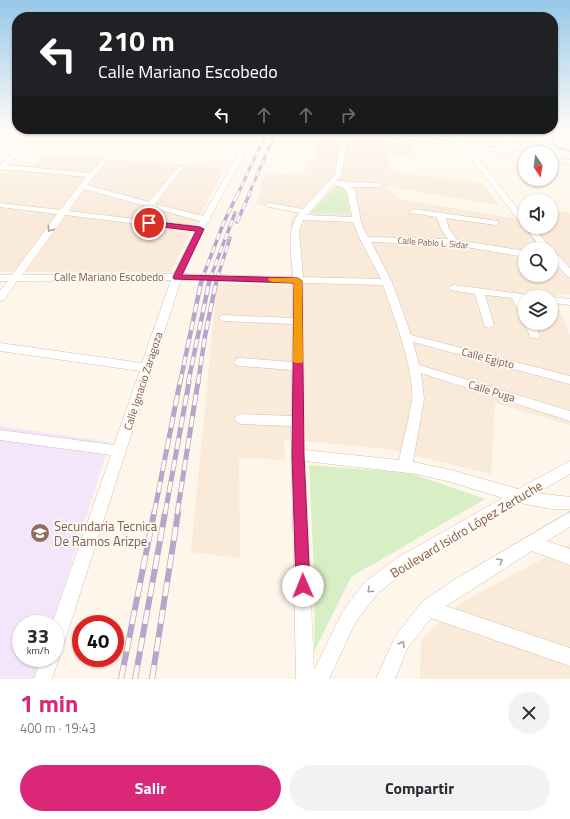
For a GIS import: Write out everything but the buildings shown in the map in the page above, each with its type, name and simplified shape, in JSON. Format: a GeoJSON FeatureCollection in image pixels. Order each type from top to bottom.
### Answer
{"type":"FeatureCollection","features":[{"type":"Feature","properties":{"kind":"street"},"geometry":{"type":"LineString","coordinates":[[1,168],[9,161]]}},
{"type":"Feature","properties":{"kind":"street"},"geometry":{"type":"LineString","coordinates":[[0,298],[82,186],[104,161]]}},
{"type":"Feature","properties":{"kind":"street","name":"Calle Ignacio Zaragoza"},"geometry":{"type":"LineString","coordinates":[[64,617],[177,277],[200,229],[238,161]]}},
{"type":"Feature","properties":{"kind":"street"},"geometry":{"type":"LineString","coordinates":[[338,184],[337,176],[340,161]]}},
{"type":"Feature","properties":{"kind":"street"},"geometry":{"type":"LineString","coordinates":[[475,161],[518,214]]}},
{"type":"Feature","properties":{"kind":"street"},"geometry":{"type":"LineString","coordinates":[[151,204],[181,167]]}},
{"type":"Feature","properties":{"kind":"street"},"geometry":{"type":"LineString","coordinates":[[1,168],[92,175]]}},
{"type":"Feature","properties":{"kind":"street"},"geometry":{"type":"LineString","coordinates":[[338,184],[351,191],[356,220],[364,239],[387,282],[406,337],[414,367],[418,399],[405,465]]}},
{"type":"Feature","properties":{"kind":"street"},"geometry":{"type":"LineString","coordinates":[[305,679],[298,455],[298,281],[295,230],[296,224],[303,215],[338,184],[379,185]]}},
{"type":"Feature","properties":{"kind":"street"},"geometry":{"type":"LineString","coordinates":[[82,186],[206,220]]}},
{"type":"Feature","properties":{"kind":"street"},"geometry":{"type":"LineString","coordinates":[[0,205],[200,229]]}},
{"type":"Feature","properties":{"kind":"street"},"geometry":{"type":"LineString","coordinates":[[269,205],[303,215],[356,220]]}},
{"type":"Feature","properties":{"kind":"street"},"geometry":{"type":"LineString","coordinates":[[414,211],[495,223]]}},
{"type":"Feature","properties":{"kind":"street"},"geometry":{"type":"LineString","coordinates":[[441,215],[445,229],[454,242]]}},
{"type":"Feature","properties":{"kind":"street"},"geometry":{"type":"LineString","coordinates":[[101,228],[106,218]]}},
{"type":"Feature","properties":{"kind":"street"},"geometry":{"type":"LineString","coordinates":[[144,234],[149,223]]}},
{"type":"Feature","properties":{"kind":"street"},"geometry":{"type":"LineString","coordinates":[[535,234],[541,242]]}},
{"type":"Feature","properties":{"kind":"street","name":"Calle Pablo L. Sidar"},"geometry":{"type":"LineString","coordinates":[[364,239],[454,242],[518,253]]}},
{"type":"Feature","properties":{"kind":"street"},"geometry":{"type":"LineString","coordinates":[[558,258],[570,261]]}},
{"type":"Feature","properties":{"kind":"street"},"geometry":{"type":"LineString","coordinates":[[558,262],[570,274]]}},
{"type":"Feature","properties":{"kind":"street","name":"Calle Mariano Escobedo"},"geometry":{"type":"LineString","coordinates":[[0,278],[177,277],[387,282]]}},
{"type":"Feature","properties":{"kind":"street"},"geometry":{"type":"LineString","coordinates":[[454,288],[518,297]]}},
{"type":"Feature","properties":{"kind":"street"},"geometry":{"type":"LineString","coordinates":[[479,292],[489,325]]}},
{"type":"Feature","properties":{"kind":"street"},"geometry":{"type":"LineString","coordinates":[[558,301],[570,302]]}},
{"type":"Feature","properties":{"kind":"street"},"geometry":{"type":"LineString","coordinates":[[223,318],[297,321]]}},
{"type":"Feature","properties":{"kind":"street"},"geometry":{"type":"LineString","coordinates":[[533,330],[536,336]]}},
{"type":"Feature","properties":{"kind":"street","name":"Calle Egipto"},"geometry":{"type":"LineString","coordinates":[[406,337],[570,380]]}},
{"type":"Feature","properties":{"kind":"street"},"geometry":{"type":"LineString","coordinates":[[0,347],[147,368]]}},
{"type":"Feature","properties":{"kind":"street"},"geometry":{"type":"LineString","coordinates":[[240,362],[298,366]]}},
{"type":"Feature","properties":{"kind":"street","name":"Calle Puga"},"geometry":{"type":"LineString","coordinates":[[414,367],[570,416]]}},
{"type":"Feature","properties":{"kind":"street"},"geometry":{"type":"LineString","coordinates":[[241,419],[298,421]]}},
{"type":"Feature","properties":{"kind":"street"},"geometry":{"type":"LineString","coordinates":[[0,435],[120,451]]}},
{"type":"Feature","properties":{"kind":"street"},"geometry":{"type":"LineString","coordinates":[[298,455],[405,465],[436,472],[517,496],[570,503]]}},
{"type":"Feature","properties":{"kind":"street","name":"Boulevard Isidro López Zertuche"},"geometry":{"type":"LineString","coordinates":[[320,679],[341,632],[353,611],[363,597],[376,585],[395,569],[414,557],[517,496],[570,467]]}},
{"type":"Feature","properties":{"kind":"street"},"geometry":{"type":"LineString","coordinates":[[385,679],[401,644],[428,608],[458,587],[570,519]]}},
{"type":"Feature","properties":{"kind":"street"},"geometry":{"type":"LineString","coordinates":[[530,543],[570,557]]}},
{"type":"Feature","properties":{"kind":"street"},"geometry":{"type":"LineString","coordinates":[[428,608],[570,657]]}},
{"type":"Feature","properties":{"kind":"street"},"geometry":{"type":"LineString","coordinates":[[43,679],[47,667]]}},
{"type":"Feature","properties":{"kind":"shaded area"},"geometry":{"type":"Polygon","coordinates":[[[40,161],[125,161],[225,168],[170,272],[0,272],[0,173],[12,164],[33,166],[40,161]]]}},
{"type":"Feature","properties":{"kind":"shaded area"},"geometry":{"type":"Polygon","coordinates":[[[312,161],[388,161],[391,172],[483,183],[498,205],[386,186],[399,199],[518,219],[518,234],[558,234],[558,211],[570,213],[570,295],[558,295],[558,290],[518,290],[518,330],[558,330],[558,307],[570,335],[570,425],[495,403],[491,474],[387,449],[284,439],[285,460],[239,458],[240,558],[191,552],[217,283],[291,285],[291,221],[295,213],[256,204],[265,173],[303,175],[312,161]]]}},
{"type":"Feature","properties":{"kind":"shaded area","name":"Secundaria Tecnica De Ramos Arizpe"},"geometry":{"type":"Polygon","coordinates":[[[0,426],[110,442],[55,615],[12,615],[12,667],[39,667],[35,679],[0,679],[0,426]]]}},
{"type":"Feature","properties":{"kind":"shaded area"},"geometry":{"type":"Polygon","coordinates":[[[570,544],[570,679],[420,679],[421,640],[457,605],[570,544]]]}},
{"type":"Feature","properties":{"kind":"green space"},"geometry":{"type":"Polygon","coordinates":[[[338,186],[347,190],[349,213],[310,213],[338,186]]]}},
{"type":"Feature","properties":{"kind":"green space"},"geometry":{"type":"Polygon","coordinates":[[[309,465],[410,473],[485,499],[351,577],[314,652],[315,594],[309,465]]]}},
{"type":"Feature","properties":{"kind":"railway"},"geometry":{"type":"LineString","coordinates":[[237,196],[253,161]]}},
{"type":"Feature","properties":{"kind":"railway"},"geometry":{"type":"LineString","coordinates":[[248,196],[263,161]]}},
{"type":"Feature","properties":{"kind":"railway"},"geometry":{"type":"LineString","coordinates":[[202,279],[224,222],[237,195]]}},
{"type":"Feature","properties":{"kind":"railway"},"geometry":{"type":"LineString","coordinates":[[237,222],[249,195]]}},
{"type":"Feature","properties":{"kind":"railway"},"geometry":{"type":"LineString","coordinates":[[210,279],[235,213]]}},
{"type":"Feature","properties":{"kind":"railway"},"geometry":{"type":"LineString","coordinates":[[217,279],[230,238]]}},
{"type":"Feature","properties":{"kind":"railway"},"geometry":{"type":"LineString","coordinates":[[180,383],[202,278]]}},
{"type":"Feature","properties":{"kind":"railway"},"geometry":{"type":"LineString","coordinates":[[188,383],[210,278]]}},
{"type":"Feature","properties":{"kind":"railway"},"geometry":{"type":"LineString","coordinates":[[198,383],[205,336],[217,278]]}},
{"type":"Feature","properties":{"kind":"railway"},"geometry":{"type":"LineString","coordinates":[[154,514],[180,382]]}},
{"type":"Feature","properties":{"kind":"railway"},"geometry":{"type":"LineString","coordinates":[[165,514],[189,382]]}},
{"type":"Feature","properties":{"kind":"railway"},"geometry":{"type":"LineString","coordinates":[[177,514],[198,382]]}},
{"type":"Feature","properties":{"kind":"railway"},"geometry":{"type":"LineString","coordinates":[[121,679],[154,513]]}},
{"type":"Feature","properties":{"kind":"railway"},"geometry":{"type":"LineString","coordinates":[[135,679],[165,513]]}},
{"type":"Feature","properties":{"kind":"railway"},"geometry":{"type":"LineString","coordinates":[[152,679],[178,513]]}},
{"type":"Feature","properties":{"kind":"slow traffic"},"geometry":{"type":"LineString","coordinates":[[272,280],[298,281],[298,361]]}},
{"type":"Feature","properties":{"kind":"place","name":"Secundaria Tecnica De Ramos Arizpe"},"geometry":{"type":"Point","coordinates":[40,533]}},
{"type":"Feature","properties":{"kind":"route"},"geometry":{"type":"LineString","coordinates":[[149,223],[200,229],[177,277],[298,281],[298,455],[303,586]]}}]}
